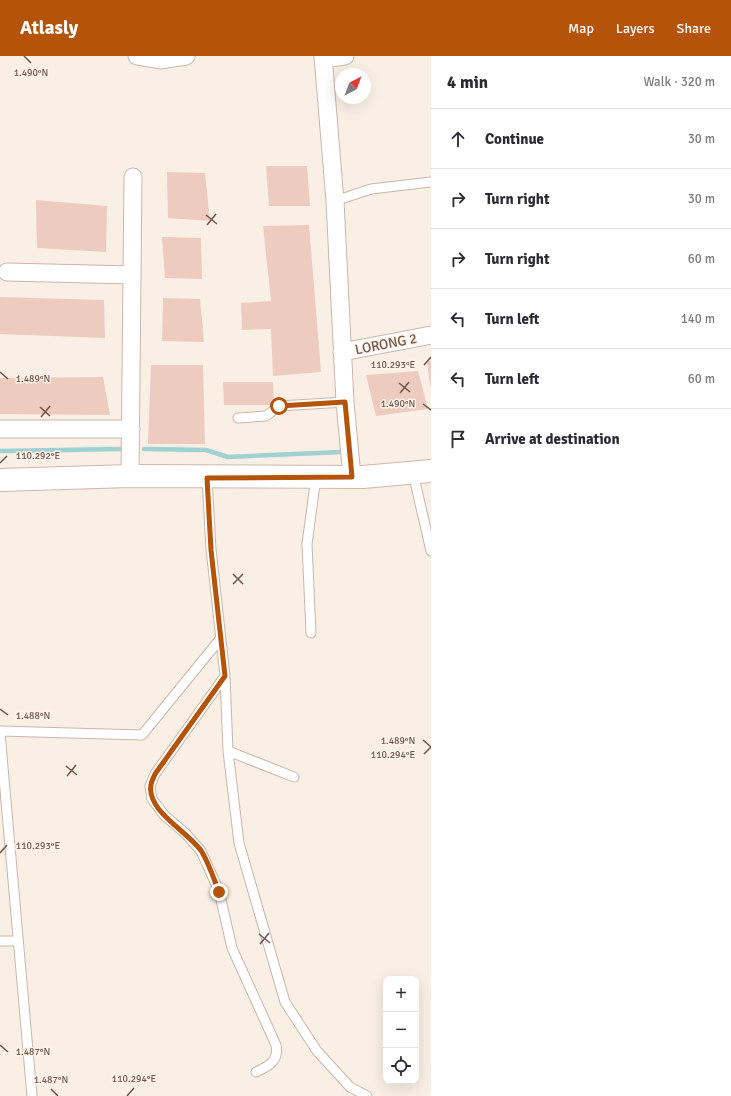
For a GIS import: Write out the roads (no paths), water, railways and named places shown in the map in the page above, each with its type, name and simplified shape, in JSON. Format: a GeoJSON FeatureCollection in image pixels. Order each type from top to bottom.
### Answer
{"type":"FeatureCollection","features":[{"type":"Feature","properties":{"kind":"main road"},"geometry":{"type":"LineString","coordinates":[[0,480],[130,476],[207,478],[352,477],[422,472]]}},
{"type":"Feature","properties":{"kind":"street"},"geometry":{"type":"LineString","coordinates":[[137,56],[160,60],[186,56]]}},
{"type":"Feature","properties":{"kind":"street"},"geometry":{"type":"LineString","coordinates":[[345,56],[323,58],[335,200],[345,402],[352,477]]}},
{"type":"Feature","properties":{"kind":"street"},"geometry":{"type":"LineString","coordinates":[[130,476],[133,177]]}},
{"type":"Feature","properties":{"kind":"street"},"geometry":{"type":"LineString","coordinates":[[7,272],[132,275]]}},
{"type":"Feature","properties":{"kind":"street","name":"LORONG 2"},"geometry":{"type":"LineString","coordinates":[[342,352],[431,335]]}},
{"type":"Feature","properties":{"kind":"street"},"geometry":{"type":"LineString","coordinates":[[0,429],[131,429]]}},
{"type":"Feature","properties":{"kind":"lane"},"geometry":{"type":"LineString","coordinates":[[335,200],[371,189],[431,182]]}},
{"type":"Feature","properties":{"kind":"lane"},"geometry":{"type":"LineString","coordinates":[[238,418],[266,416],[279,406],[345,402]]}},
{"type":"Feature","properties":{"kind":"lane"},"geometry":{"type":"LineString","coordinates":[[422,472],[431,551]]}},
{"type":"Feature","properties":{"kind":"lane"},"geometry":{"type":"LineString","coordinates":[[311,633],[307,544],[316,477]]}},
{"type":"Feature","properties":{"kind":"lane"},"geometry":{"type":"LineString","coordinates":[[207,478],[211,550],[225,676],[228,751],[239,843],[285,1002],[317,1051],[350,1087],[367,1096]]}},
{"type":"Feature","properties":{"kind":"lane"},"geometry":{"type":"LineString","coordinates":[[32,1096],[2,782],[0,732],[142,735],[220,638]]}},
{"type":"Feature","properties":{"kind":"lane"},"geometry":{"type":"LineString","coordinates":[[225,676],[159,769],[150,786],[152,799],[164,815],[186,834],[201,852],[219,892],[232,948],[276,1045],[278,1054],[273,1064],[256,1072]]}},
{"type":"Feature","properties":{"kind":"lane"},"geometry":{"type":"LineString","coordinates":[[228,751],[294,777]]}},
{"type":"Feature","properties":{"kind":"lane"},"geometry":{"type":"LineString","coordinates":[[0,941],[18,941]]}},
{"type":"Feature","properties":{"kind":"waterway"},"geometry":{"type":"LineString","coordinates":[[0,451],[123,449]]}},
{"type":"Feature","properties":{"kind":"waterway"},"geometry":{"type":"LineString","coordinates":[[144,449],[206,450],[228,457],[341,452]]}}]}
